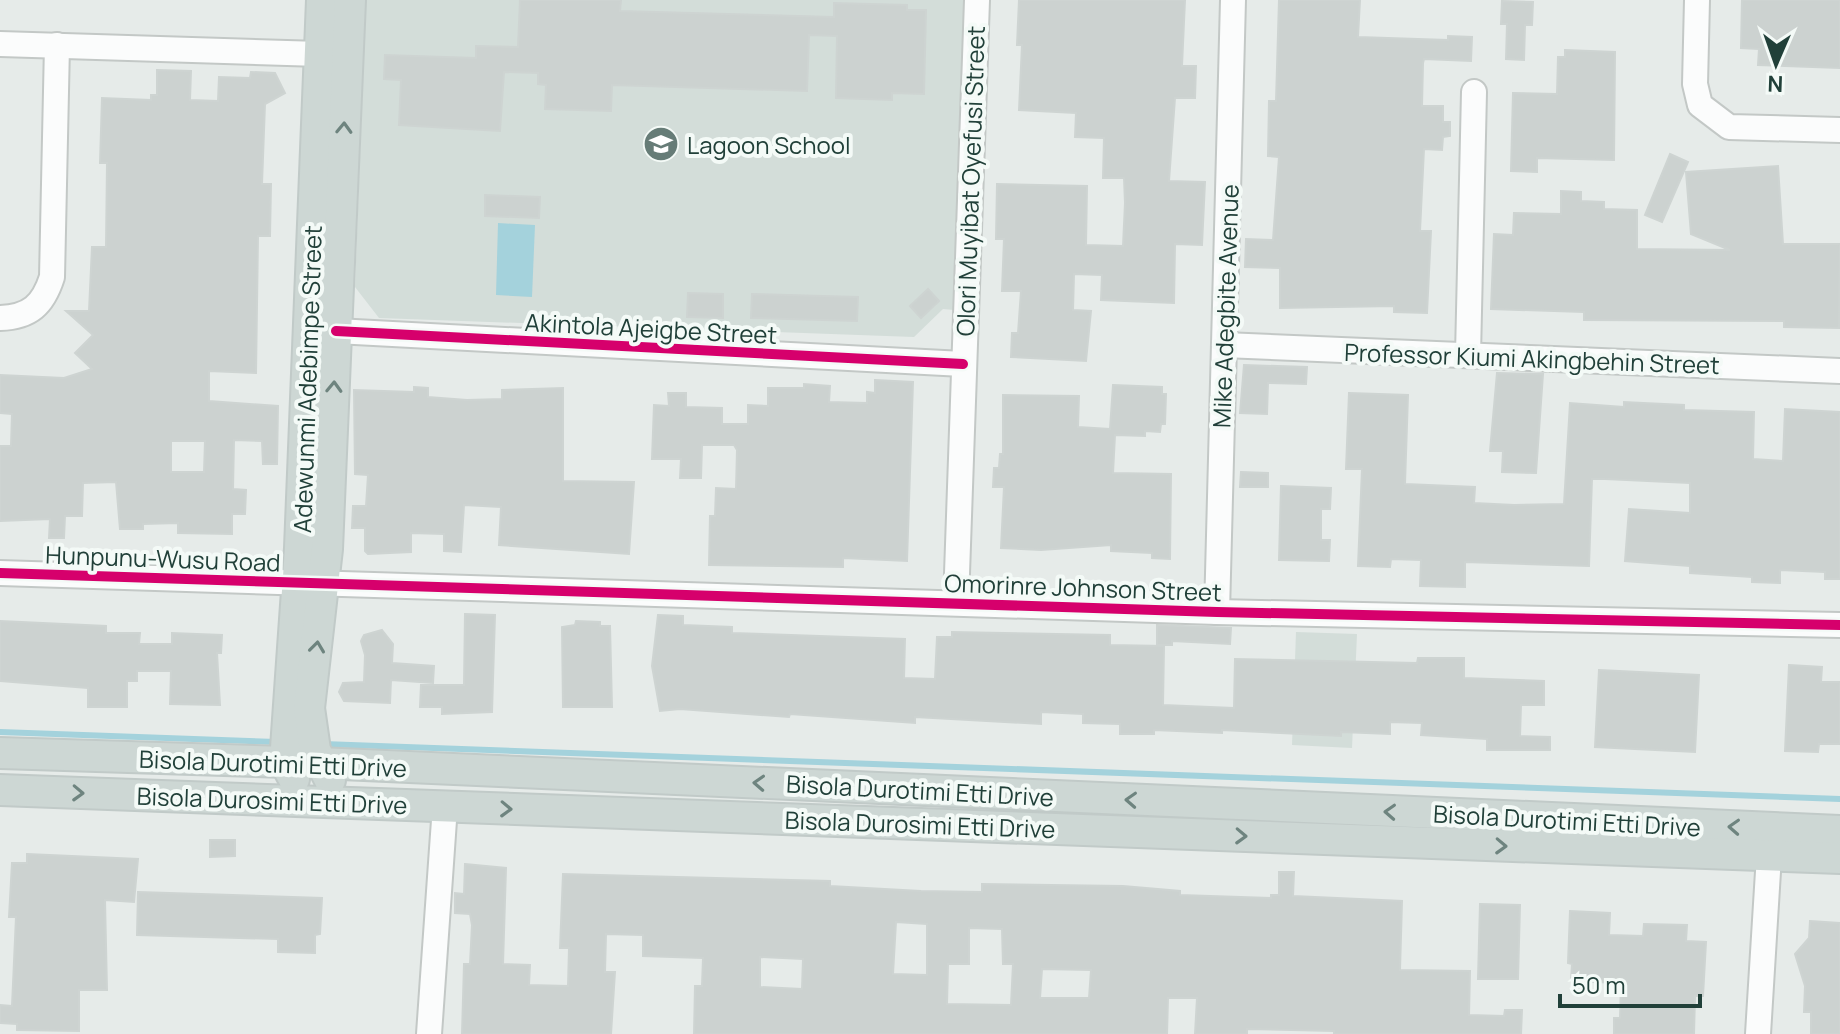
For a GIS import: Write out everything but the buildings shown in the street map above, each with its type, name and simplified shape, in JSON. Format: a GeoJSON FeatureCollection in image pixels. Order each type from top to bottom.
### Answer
{"type":"FeatureCollection","features":[{"type":"Feature","properties":{"kind":"main road","name":"Adewunmi Adebimpe Street"},"geometry":{"type":"LineString","coordinates":[[310,583],[300,548],[322,0]]}},
{"type":"Feature","properties":{"kind":"main road","name":"Adewunmi Adebimpe Street"},"geometry":{"type":"LineString","coordinates":[[304,801],[301,750],[310,583],[336,331],[350,0]]}},
{"type":"Feature","properties":{"kind":"main road","name":"Bisola Durotimi Etti Drive"},"geometry":{"type":"LineString","coordinates":[[0,753],[301,750],[1770,842],[1840,831]]}},
{"type":"Feature","properties":{"kind":"main road"},"geometry":{"type":"LineString","coordinates":[[301,750],[344,802]]}},
{"type":"Feature","properties":{"kind":"main road","name":"Bisola Durosimi Etti Drive"},"geometry":{"type":"LineString","coordinates":[[0,790],[445,806],[1770,842],[1840,858]]}},
{"type":"Feature","properties":{"kind":"street","name":"Olori Muyibat Oyefusi Street"},"geometry":{"type":"LineString","coordinates":[[956,602],[977,0]]}},
{"type":"Feature","properties":{"kind":"street","name":"Mike Adegbite Avenue"},"geometry":{"type":"LineString","coordinates":[[1217,612],[1233,0]]}},
{"type":"Feature","properties":{"kind":"street"},"geometry":{"type":"LineString","coordinates":[[1697,0],[1695,84],[1700,105],[1729,127],[1840,130]]}},
{"type":"Feature","properties":{"kind":"street"},"geometry":{"type":"LineString","coordinates":[[0,44],[320,54]]}},
{"type":"Feature","properties":{"kind":"street"},"geometry":{"type":"LineString","coordinates":[[0,318],[33,312],[46,296],[52,277],[57,45]]}},
{"type":"Feature","properties":{"kind":"street"},"geometry":{"type":"LineString","coordinates":[[1468,355],[1474,92]]}},
{"type":"Feature","properties":{"kind":"street","name":"Akintola Ajeigbe Street"},"geometry":{"type":"LineString","coordinates":[[336,331],[963,364]]}},
{"type":"Feature","properties":{"kind":"street","name":"Professor Kiumi Akingbehin Street"},"geometry":{"type":"LineString","coordinates":[[1224,345],[1840,371]]}},
{"type":"Feature","properties":{"kind":"street","name":"Hunpunu-Wusu Road"},"geometry":{"type":"LineString","coordinates":[[0,573],[310,583]]}},
{"type":"Feature","properties":{"kind":"street","name":"Omorinre Johnson Street"},"geometry":{"type":"LineString","coordinates":[[310,583],[1217,612],[1840,625]]}},
{"type":"Feature","properties":{"kind":"street"},"geometry":{"type":"LineString","coordinates":[[429,1034],[445,806]]}},
{"type":"Feature","properties":{"kind":"street"},"geometry":{"type":"LineString","coordinates":[[1758,1034],[1770,842]]}},
{"type":"Feature","properties":{"kind":"shaded area","name":"Lagoon School"},"geometry":{"type":"Polygon","coordinates":[[[366,0],[966,0],[954,310],[943,309],[914,337],[379,318],[355,287],[366,0]]]}},
{"type":"Feature","properties":{"kind":"shaded area"},"geometry":{"type":"Polygon","coordinates":[[[1296,632],[1357,634],[1352,748],[1292,745],[1296,632]]]}},
{"type":"Feature","properties":{"kind":"water"},"geometry":{"type":"Polygon","coordinates":[[[498,223],[535,225],[532,297],[496,295],[498,223]]]}},
{"type":"Feature","properties":{"kind":"waterway"},"geometry":{"type":"LineString","coordinates":[[0,732],[276,742]]}},
{"type":"Feature","properties":{"kind":"waterway"},"geometry":{"type":"LineString","coordinates":[[323,744],[1840,799]]}},
{"type":"Feature","properties":{"kind":"cycle path"},"geometry":{"type":"LineString","coordinates":[[336,331],[963,364]]}},
{"type":"Feature","properties":{"kind":"cycle path"},"geometry":{"type":"LineString","coordinates":[[0,573],[1217,612],[1840,625]]}},
{"type":"Feature","properties":{"kind":"place","name":"Lagoon School"},"geometry":{"type":"Point","coordinates":[661,144]}}]}
